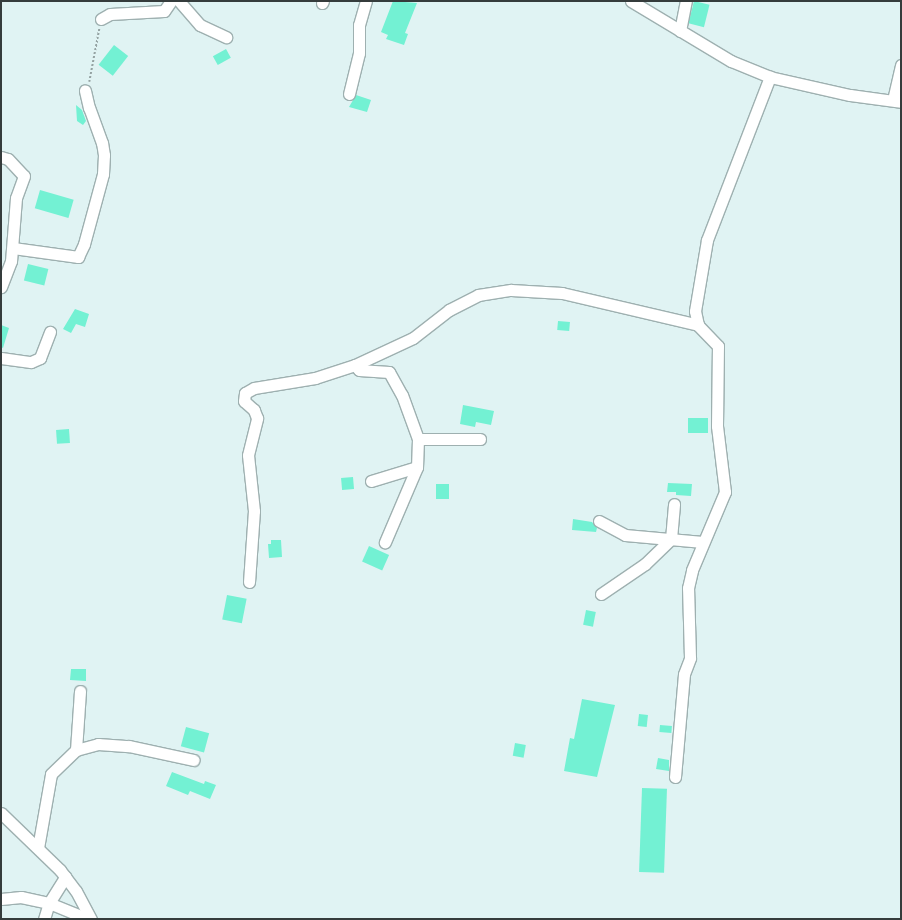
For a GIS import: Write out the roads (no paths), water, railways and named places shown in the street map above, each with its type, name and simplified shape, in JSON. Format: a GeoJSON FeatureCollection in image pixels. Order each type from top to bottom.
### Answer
{"type":"FeatureCollection","features":[{"type":"Feature","properties":{"kind":"street"},"geometry":{"type":"LineString","coordinates":[[101,19],[110,14],[164,11],[171,1]]}},
{"type":"Feature","properties":{"kind":"street"},"geometry":{"type":"LineString","coordinates":[[179,1],[200,25],[226,37]]}},
{"type":"Feature","properties":{"kind":"street"},"geometry":{"type":"LineString","coordinates":[[350,94],[359,53],[359,25],[366,1]]}},
{"type":"Feature","properties":{"kind":"street"},"geometry":{"type":"LineString","coordinates":[[631,1],[731,61],[770,77],[850,94],[897,101],[901,65]]}},
{"type":"Feature","properties":{"kind":"street"},"geometry":{"type":"LineString","coordinates":[[680,31],[686,1]]}},
{"type":"Feature","properties":{"kind":"street"},"geometry":{"type":"LineString","coordinates":[[675,778],[684,674],[690,658],[688,588],[692,570],[725,492],[717,426],[718,346],[698,325],[695,311],[707,240],[770,77]]}},
{"type":"Feature","properties":{"kind":"street"},"geometry":{"type":"LineString","coordinates":[[13,248],[70,257],[78,257],[81,251],[103,174],[104,155],[102,143],[89,108],[86,90]]}},
{"type":"Feature","properties":{"kind":"street"},"geometry":{"type":"LineString","coordinates":[[1,157],[8,159],[24,176],[16,198],[12,226],[13,248],[1,287]]}},
{"type":"Feature","properties":{"kind":"street"},"geometry":{"type":"LineString","coordinates":[[249,582],[254,511],[248,455],[257,418],[254,410],[243,397],[254,388],[315,378],[355,365],[413,338],[449,310],[478,295],[511,290],[562,292],[698,325]]}},
{"type":"Feature","properties":{"kind":"street"},"geometry":{"type":"LineString","coordinates":[[1,358],[31,362],[40,358],[50,332]]}},
{"type":"Feature","properties":{"kind":"street"},"geometry":{"type":"LineString","coordinates":[[355,365],[359,370],[389,372],[402,395],[418,439],[417,466],[385,542]]}},
{"type":"Feature","properties":{"kind":"street"},"geometry":{"type":"LineString","coordinates":[[418,439],[480,439]]}},
{"type":"Feature","properties":{"kind":"street"},"geometry":{"type":"LineString","coordinates":[[371,481],[417,466]]}},
{"type":"Feature","properties":{"kind":"street"},"geometry":{"type":"LineString","coordinates":[[601,594],[645,564],[671,539],[674,504]]}},
{"type":"Feature","properties":{"kind":"street"},"geometry":{"type":"LineString","coordinates":[[599,521],[625,535],[703,542]]}},
{"type":"Feature","properties":{"kind":"street"},"geometry":{"type":"LineString","coordinates":[[76,750],[80,691]]}},
{"type":"Feature","properties":{"kind":"street"},"geometry":{"type":"LineString","coordinates":[[38,848],[44,804],[51,774],[76,750],[98,744],[129,746],[194,760]]}},
{"type":"Feature","properties":{"kind":"street"},"geometry":{"type":"LineString","coordinates":[[1,813],[38,848],[65,877],[90,919]]}},
{"type":"Feature","properties":{"kind":"street"},"geometry":{"type":"LineString","coordinates":[[44,919],[49,904],[65,877]]}},
{"type":"Feature","properties":{"kind":"street"},"geometry":{"type":"LineString","coordinates":[[1,900],[21,897],[49,904],[90,919]]}}]}
